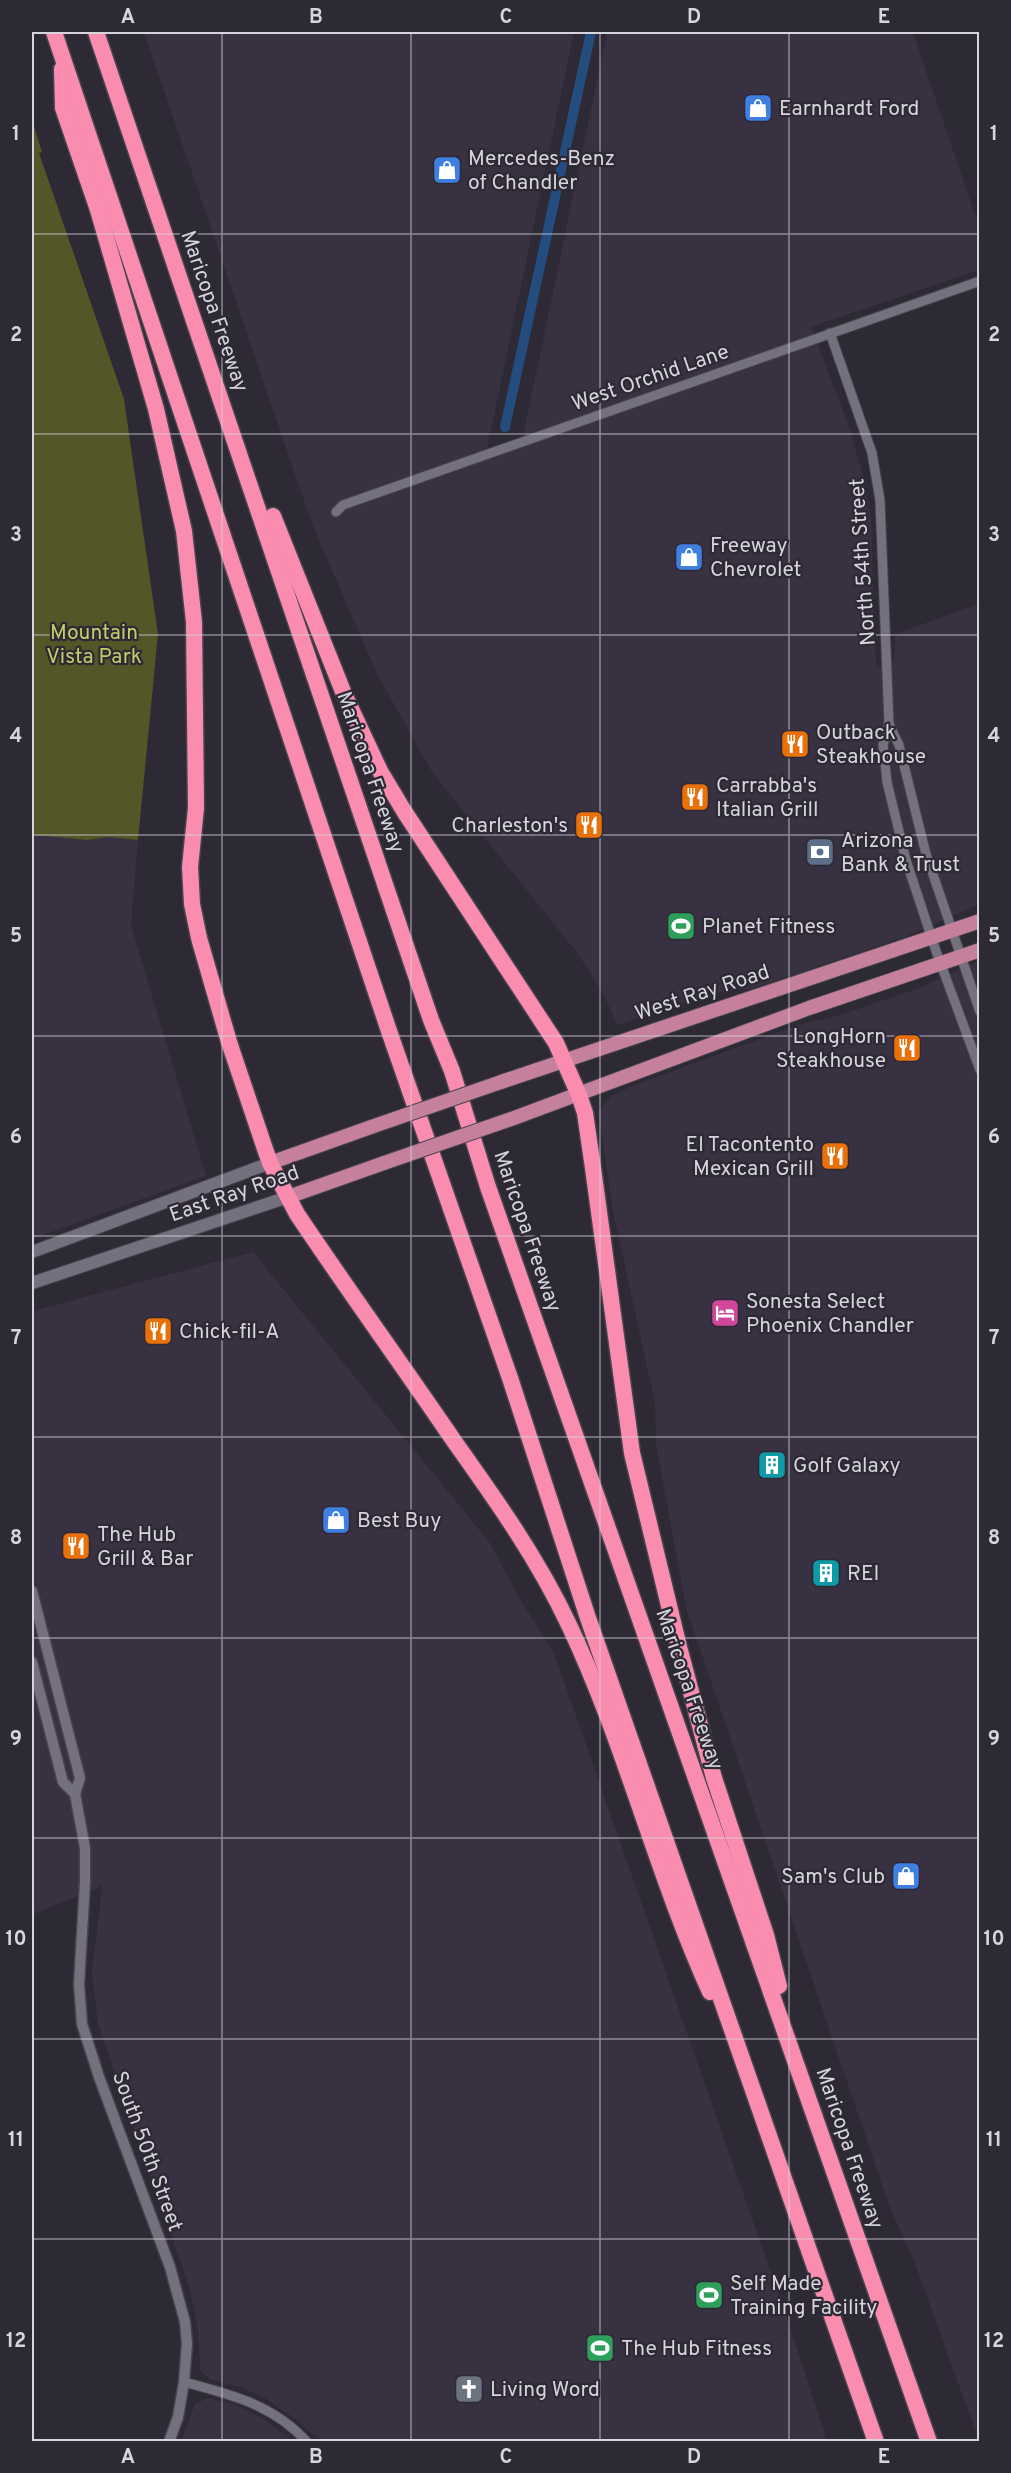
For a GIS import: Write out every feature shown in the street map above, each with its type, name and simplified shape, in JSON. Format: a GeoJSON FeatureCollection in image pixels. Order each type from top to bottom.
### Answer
{"type":"FeatureCollection","features":[{"type":"Feature","properties":{"kind":"highway"},"geometry":{"type":"LineString","coordinates":[[54,32],[407,1086],[510,1378],[588,1618],[757,2095],[876,2442]]}},
{"type":"Feature","properties":{"kind":"highway","name":"Maricopa Freeway"},"geometry":{"type":"LineString","coordinates":[[96,32],[431,1020],[452,1071],[488,1187],[929,2442]]}},
{"type":"Feature","properties":{"kind":"highway"},"geometry":{"type":"LineString","coordinates":[[62,53],[63,108],[98,210],[156,410],[184,531],[194,622],[196,808],[190,867],[192,904],[206,968],[249,1102],[270,1163],[288,1197],[318,1245],[506,1515],[542,1572],[589,1669],[696,1962],[757,2095]]}},
{"type":"Feature","properties":{"kind":"highway"},"geometry":{"type":"LineString","coordinates":[[210,367],[263,489],[296,578],[361,735],[404,811],[541,1019],[564,1060],[579,1095],[585,1113],[632,1453],[711,1767],[766,1935],[802,2080]]}},
{"type":"Feature","properties":{"kind":"main road","name":"West Ray Road"},"geometry":{"type":"LineString","coordinates":[[438,1104],[980,921]]}},
{"type":"Feature","properties":{"kind":"main road"},"geometry":{"type":"LineString","coordinates":[[579,1095],[809,1008],[980,950]]}},
{"type":"Feature","properties":{"kind":"main road","name":"East Ray Road"},"geometry":{"type":"LineString","coordinates":[[32,1283],[288,1197],[579,1095]]}},
{"type":"Feature","properties":{"kind":"main road","name":"East Ray Road"},"geometry":{"type":"LineString","coordinates":[[32,1252],[270,1163],[438,1104]]}},
{"type":"Feature","properties":{"kind":"street","name":"West Orchid Lane"},"geometry":{"type":"LineString","coordinates":[[336,512],[343,505],[980,281]]}},
{"type":"Feature","properties":{"kind":"street","name":"North 54th Street"},"geometry":{"type":"LineString","coordinates":[[830,333],[872,453],[880,500],[889,724],[884,745],[891,801],[906,860],[940,964],[980,1070]]}},
{"type":"Feature","properties":{"kind":"street","name":"North 54th Street"},"geometry":{"type":"LineString","coordinates":[[889,724],[899,745],[926,854],[980,1012]]}},
{"type":"Feature","properties":{"kind":"street","name":"South 50th Street"},"geometry":{"type":"LineString","coordinates":[[32,1591],[80,1778],[75,1794],[85,1848],[86,1882],[79,1976],[82,2024],[99,2077],[170,2267],[185,2322],[187,2343],[184,2382],[178,2417],[169,2442]]}},
{"type":"Feature","properties":{"kind":"street","name":"South 50th Street"},"geometry":{"type":"LineString","coordinates":[[32,1662],[63,1782],[75,1794]]}},
{"type":"Feature","properties":{"kind":"street"},"geometry":{"type":"LineString","coordinates":[[184,2382],[238,2396],[261,2406],[286,2422],[307,2442]]}},
{"type":"Feature","properties":{"kind":"shaded area"},"geometry":{"type":"Polygon","coordinates":[[[144,32],[574,32],[486,454],[522,441],[607,32],[913,32],[979,227],[979,270],[811,327],[850,429],[865,483],[871,521],[876,668],[895,661],[895,634],[979,604],[979,904],[907,936],[751,989],[725,991],[617,1025],[604,995],[578,954],[432,772],[377,674],[312,524],[144,32]]]}},
{"type":"Feature","properties":{"kind":"shaded area"},"geometry":{"type":"Polygon","coordinates":[[[32,835],[87,840],[108,837],[138,840],[131,925],[206,1176],[32,1239],[32,835]]]}},
{"type":"Feature","properties":{"kind":"shaded area"},"geometry":{"type":"Polygon","coordinates":[[[979,961],[979,2441],[913,2258],[891,2211],[686,1608],[656,1444],[655,1403],[613,1211],[598,1111],[613,1095],[632,1086],[801,1024],[840,1015],[919,988],[979,961]]]}},
{"type":"Feature","properties":{"kind":"shaded area"},"geometry":{"type":"Polygon","coordinates":[[[253,1252],[490,1543],[518,1596],[554,1653],[791,2330],[827,2441],[320,2441],[297,2420],[266,2399],[243,2388],[209,2379],[200,2370],[198,2328],[189,2286],[98,2024],[92,1973],[102,1886],[32,1915],[32,1311],[253,1252]]]}},
{"type":"Feature","properties":{"kind":"shaded area"},"geometry":{"type":"Polygon","coordinates":[[[208,2398],[235,2404],[265,2420],[294,2441],[181,2441],[195,2404],[208,2398]]]}},
{"type":"Feature","properties":{"kind":"green space","name":"Mountain Vista Park"},"geometry":{"type":"Polygon","coordinates":[[[32,120],[42,152],[39,153],[124,399],[158,634],[138,840],[108,837],[87,840],[32,835],[32,120]]]}},
{"type":"Feature","properties":{"kind":"waterway"},"geometry":{"type":"LineString","coordinates":[[505,427],[591,32]]}},
{"type":"Feature","properties":{"kind":"place","name":"Earnhardt Ford"},"geometry":{"type":"Point","coordinates":[758,108]}},
{"type":"Feature","properties":{"kind":"place","name":"Mercedes-Benz of Chandler"},"geometry":{"type":"Point","coordinates":[447,170]}},
{"type":"Feature","properties":{"kind":"place","name":"Freeway Chevrolet"},"geometry":{"type":"Point","coordinates":[689,557]}},
{"type":"Feature","properties":{"kind":"place","name":"Outback Steakhouse"},"geometry":{"type":"Point","coordinates":[795,744]}},
{"type":"Feature","properties":{"kind":"place","name":"Carrabba's Italian Grill"},"geometry":{"type":"Point","coordinates":[695,797]}},
{"type":"Feature","properties":{"kind":"place","name":"Charleston's"},"geometry":{"type":"Point","coordinates":[589,825]}},
{"type":"Feature","properties":{"kind":"place","name":"Arizona Bank & Trust"},"geometry":{"type":"Point","coordinates":[820,852]}},
{"type":"Feature","properties":{"kind":"place","name":"Planet Fitness"},"geometry":{"type":"Point","coordinates":[681,926]}},
{"type":"Feature","properties":{"kind":"place","name":"LongHorn Steakhouse"},"geometry":{"type":"Point","coordinates":[907,1048]}},
{"type":"Feature","properties":{"kind":"place","name":"El Tacontento Mexican Grill"},"geometry":{"type":"Point","coordinates":[835,1156]}},
{"type":"Feature","properties":{"kind":"place","name":"Sonesta Select Phoenix Chandler"},"geometry":{"type":"Point","coordinates":[725,1313]}},
{"type":"Feature","properties":{"kind":"place","name":"Chick-fil-A"},"geometry":{"type":"Point","coordinates":[158,1331]}},
{"type":"Feature","properties":{"kind":"place","name":"Golf Galaxy"},"geometry":{"type":"Point","coordinates":[772,1465]}},
{"type":"Feature","properties":{"kind":"place","name":"Best Buy"},"geometry":{"type":"Point","coordinates":[336,1520]}},
{"type":"Feature","properties":{"kind":"place","name":"The Hub Grill & Bar"},"geometry":{"type":"Point","coordinates":[76,1546]}},
{"type":"Feature","properties":{"kind":"place","name":"REI"},"geometry":{"type":"Point","coordinates":[826,1573]}},
{"type":"Feature","properties":{"kind":"place","name":"Sam's Club"},"geometry":{"type":"Point","coordinates":[906,1876]}},
{"type":"Feature","properties":{"kind":"place","name":"Self Made Training Facility"},"geometry":{"type":"Point","coordinates":[709,2295]}},
{"type":"Feature","properties":{"kind":"place","name":"The Hub Fitness"},"geometry":{"type":"Point","coordinates":[600,2348]}},
{"type":"Feature","properties":{"kind":"place","name":"Living Word"},"geometry":{"type":"Point","coordinates":[469,2389]}}]}
